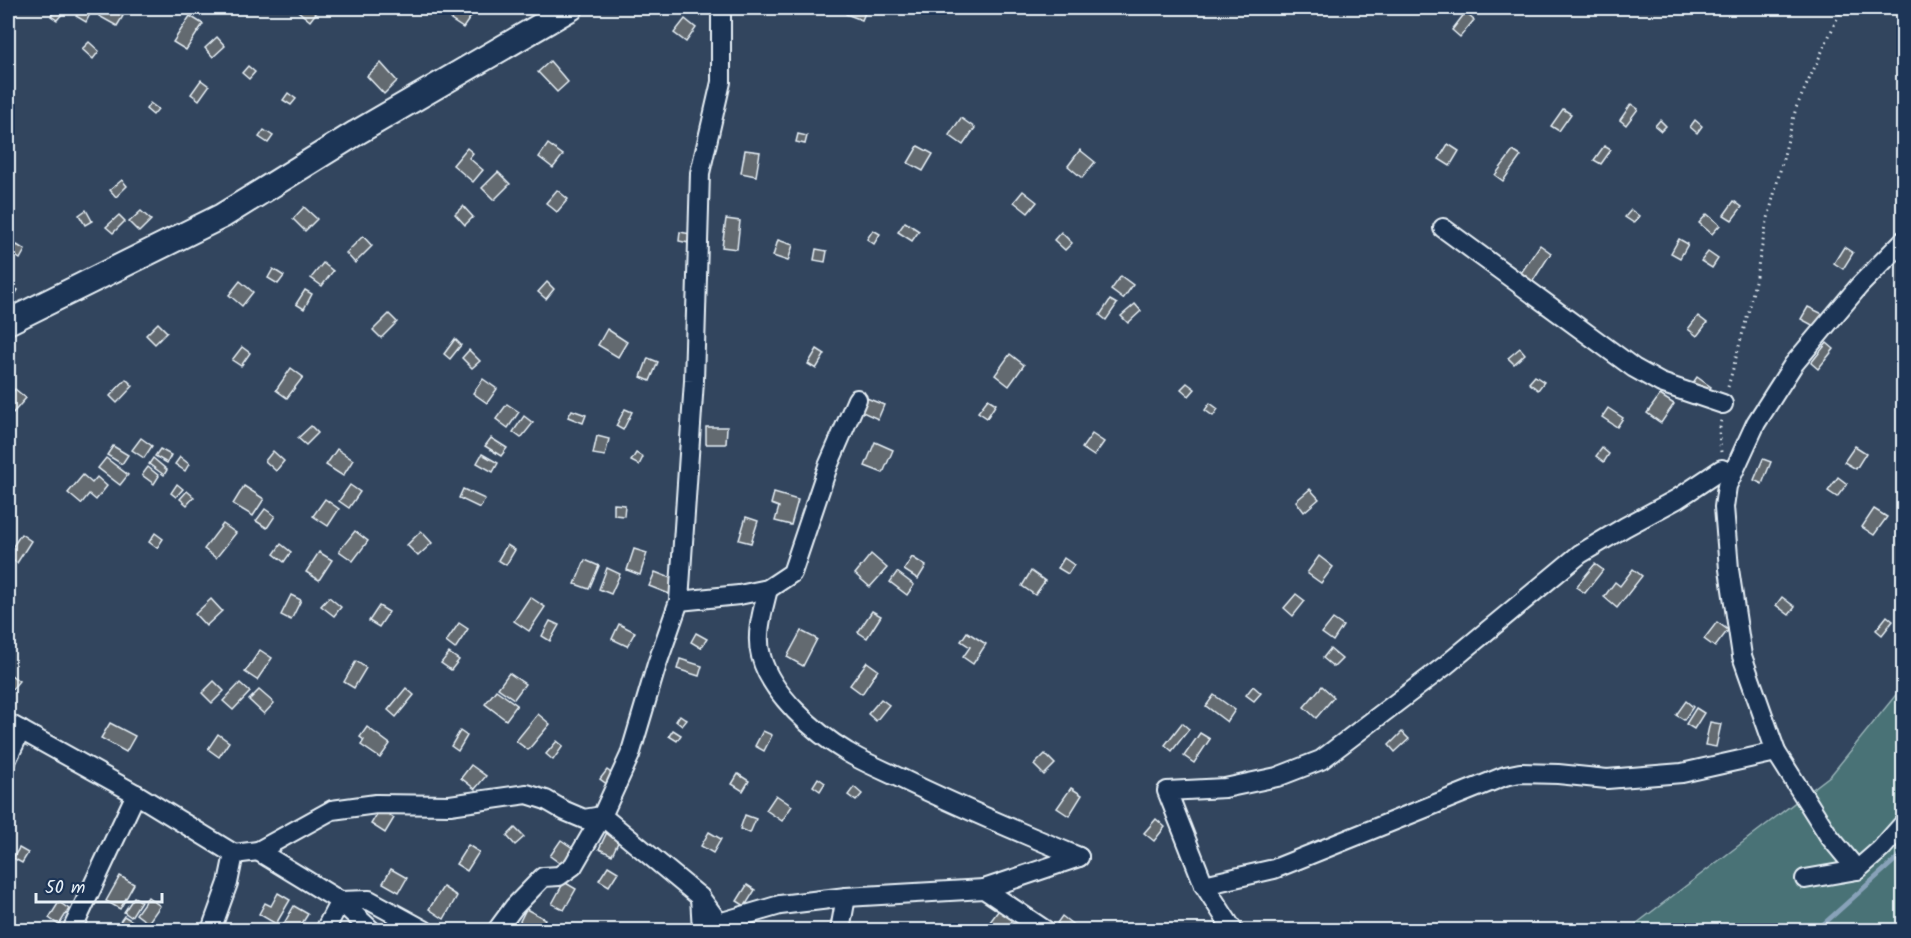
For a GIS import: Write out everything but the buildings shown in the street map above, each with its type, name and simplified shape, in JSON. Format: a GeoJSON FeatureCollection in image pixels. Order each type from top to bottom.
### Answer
{"type":"FeatureCollection","features":[{"type":"Feature","properties":{"kind":"street"},"geometry":{"type":"LineString","coordinates":[[8,322],[222,216],[356,133],[571,8]]}},
{"type":"Feature","properties":{"kind":"street"},"geometry":{"type":"LineString","coordinates":[[497,930],[514,907],[543,877],[559,876],[573,866],[602,816],[630,755],[657,664],[679,601],[694,381],[700,173],[720,82],[721,8]]}},
{"type":"Feature","properties":{"kind":"street"},"geometry":{"type":"LineString","coordinates":[[1443,228],[1650,378],[1723,404]]}},
{"type":"Feature","properties":{"kind":"street"},"geometry":{"type":"LineString","coordinates":[[1857,870],[1829,836],[1776,752],[1742,656],[1729,569],[1724,507],[1727,486],[1756,423],[1793,365],[1859,286],[1904,240]]}},
{"type":"Feature","properties":{"kind":"street"},"geometry":{"type":"LineString","coordinates":[[679,601],[739,595],[768,589],[792,573],[828,466],[857,399]]}},
{"type":"Feature","properties":{"kind":"street"},"geometry":{"type":"LineString","coordinates":[[1233,930],[1204,885],[1167,791],[1225,788],[1276,777],[1322,760],[1446,665],[1580,554],[1677,499],[1722,469]]}},
{"type":"Feature","properties":{"kind":"street"},"geometry":{"type":"LineString","coordinates":[[8,757],[14,726],[136,794],[234,854],[258,851],[332,810],[376,804],[450,806],[527,794],[546,800],[584,819],[602,816],[700,897],[722,926],[780,905],[846,897],[984,889],[1079,857],[974,814],[847,752],[814,727],[791,705],[768,676],[760,654],[759,626],[768,589]]}},
{"type":"Feature","properties":{"kind":"street"},"geometry":{"type":"LineString","coordinates":[[1204,885],[1274,868],[1505,776],[1520,773],[1558,774],[1607,779],[1682,773],[1776,752]]}},
{"type":"Feature","properties":{"kind":"street"},"geometry":{"type":"LineString","coordinates":[[72,930],[136,794]]}},
{"type":"Feature","properties":{"kind":"street"},"geometry":{"type":"LineString","coordinates":[[1805,879],[1857,870],[1881,849],[1904,823]]}},
{"type":"Feature","properties":{"kind":"street"},"geometry":{"type":"LineString","coordinates":[[258,851],[340,901],[371,930]]}},
{"type":"Feature","properties":{"kind":"street"},"geometry":{"type":"LineString","coordinates":[[212,930],[228,883],[234,854]]}},
{"type":"Feature","properties":{"kind":"street"},"geometry":{"type":"LineString","coordinates":[[984,889],[1045,930]]}},
{"type":"Feature","properties":{"kind":"street"},"geometry":{"type":"LineString","coordinates":[[700,897],[702,930]]}},
{"type":"Feature","properties":{"kind":"street"},"geometry":{"type":"LineString","coordinates":[[840,930],[846,897]]}},
{"type":"Feature","properties":{"kind":"street"},"geometry":{"type":"LineString","coordinates":[[340,901],[369,900],[424,930]]}},
{"type":"Feature","properties":{"kind":"street"},"geometry":{"type":"LineString","coordinates":[[325,930],[340,901]]}},
{"type":"Feature","properties":{"kind":"path"},"geometry":{"type":"LineString","coordinates":[[1722,469],[1719,435],[1723,404],[1750,306],[1766,226],[1796,108],[1842,8]]}},
{"type":"Feature","properties":{"kind":"green space"},"geometry":{"type":"Polygon","coordinates":[[[1903,686],[1903,930],[1628,930],[1831,775],[1903,686]]]}},
{"type":"Feature","properties":{"kind":"waterway"},"geometry":{"type":"LineString","coordinates":[[1817,930],[1904,852]]}}]}
